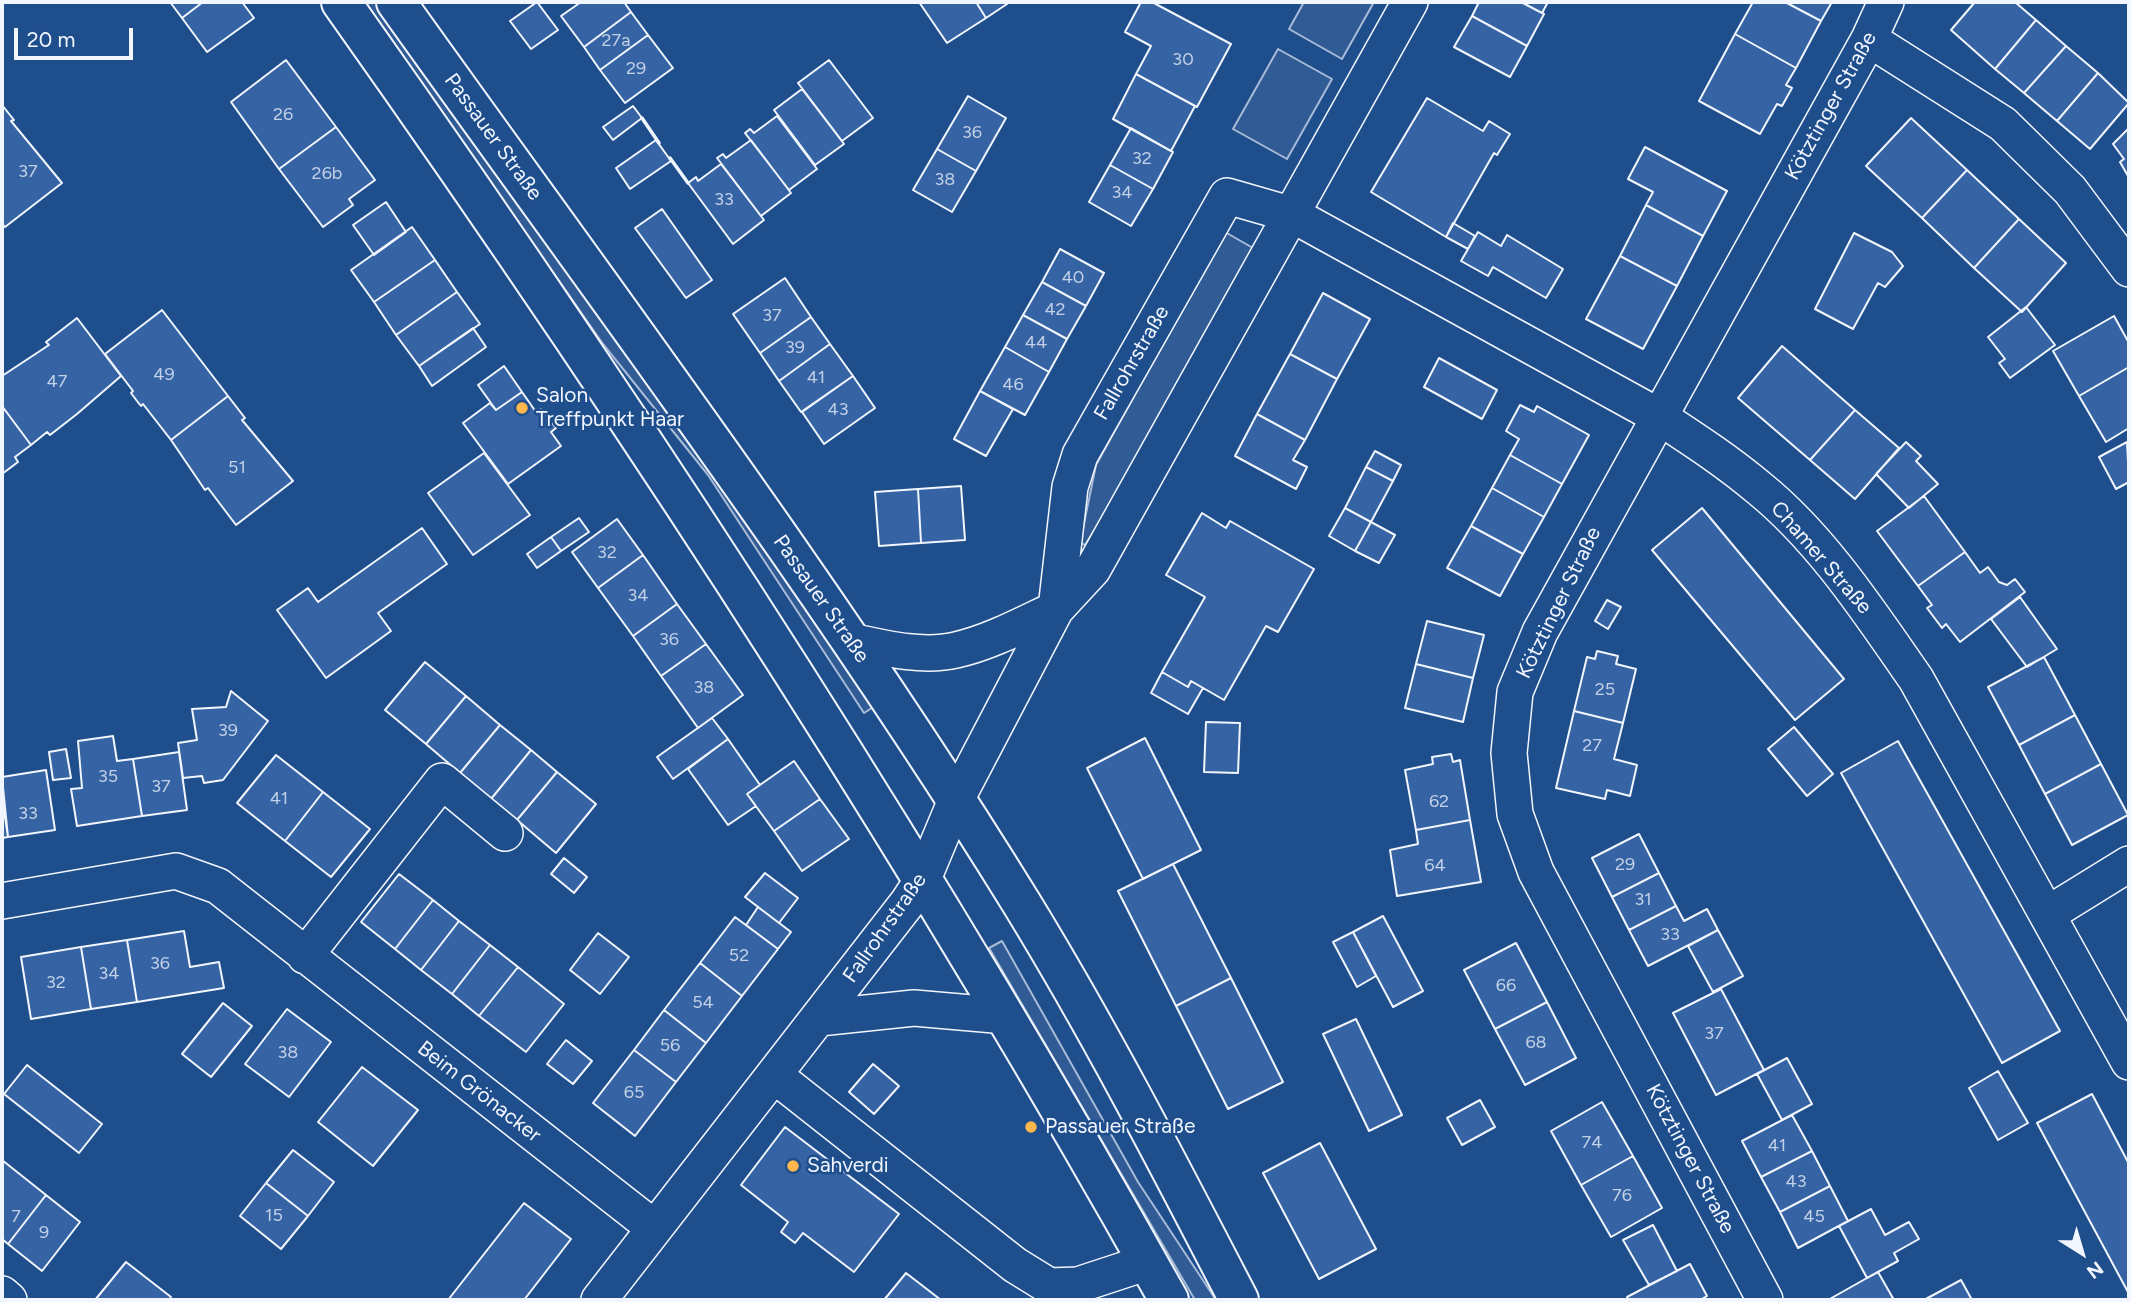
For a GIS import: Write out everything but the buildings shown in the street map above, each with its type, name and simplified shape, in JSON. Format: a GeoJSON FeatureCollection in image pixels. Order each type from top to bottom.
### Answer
{"type":"FeatureCollection","features":[{"type":"Feature","properties":{"kind":"main road"},"geometry":{"type":"LineString","coordinates":[[341,2],[564,320],[652,453],[923,878],[1006,1016],[1169,1300]]}},
{"type":"Feature","properties":{"kind":"main road","name":"Passauer Straße"},"geometry":{"type":"LineString","coordinates":[[396,2],[850,641],[956,800],[1023,907],[1120,1074],[1239,1300]]}},
{"type":"Feature","properties":{"kind":"street","name":"Fallrohrstraße"},"geometry":{"type":"LineString","coordinates":[[599,1300],[653,1227],[820,1018],[923,878],[956,800],[1056,609],[1093,569],[1410,2]]}},
{"type":"Feature","properties":{"kind":"street","name":"Kötztinger Straße"},"geometry":{"type":"LineString","coordinates":[[1765,1300],[1536,872],[1515,814],[1509,753],[1515,692],[1539,632],[1869,38],[1886,2]]}},
{"type":"Feature","properties":{"kind":"street"},"geometry":{"type":"LineString","coordinates":[[1869,38],[2003,124],[2070,190],[2129,269]]}},
{"type":"Feature","properties":{"kind":"street","name":"Fallrohrstraße"},"geometry":{"type":"LineString","coordinates":[[1056,609],[1070,488],[1080,455],[1227,195],[1293,215]]}},
{"type":"Feature","properties":{"kind":"street","name":"Chamer Straße"},"geometry":{"type":"LineString","coordinates":[[1293,215],[1658,416],[1706,447],[1761,489],[1807,534],[1883,631],[1938,715],[2129,1062]]}},
{"type":"Feature","properties":{"kind":"street","name":"Fallrohrstraße"},"geometry":{"type":"LineString","coordinates":[[850,641],[923,653],[955,651],[987,640],[1056,609]]}},
{"type":"Feature","properties":{"kind":"street"},"geometry":{"type":"LineString","coordinates":[[305,956],[442,781],[505,833]]}},
{"type":"Feature","properties":{"kind":"street"},"geometry":{"type":"LineString","coordinates":[[2048,914],[2129,864]]}},
{"type":"Feature","properties":{"kind":"street","name":"Beim Grönacker"},"geometry":{"type":"LineString","coordinates":[[2,901],[176,872],[218,886],[653,1227]]}},
{"type":"Feature","properties":{"kind":"street","name":"Fallrohrstraße"},"geometry":{"type":"LineString","coordinates":[[820,1018],[914,1008],[1006,1016]]}},
{"type":"Feature","properties":{"kind":"street"},"geometry":{"type":"LineString","coordinates":[[774,1075],[1015,1265],[1049,1286],[1078,1285],[1148,1262]]}},
{"type":"Feature","properties":{"kind":"street"},"geometry":{"type":"LineString","coordinates":[[2,1294],[9,1300]]}},
{"type":"Feature","properties":{"kind":"shaded area"},"geometry":{"type":"Polygon","coordinates":[[[365,2],[379,2],[875,706],[864,713],[708,475],[603,344],[365,2]]]}},
{"type":"Feature","properties":{"kind":"shaded area"},"geometry":{"type":"Polygon","coordinates":[[[1304,2],[1374,2],[1342,59],[1289,29],[1304,2]]]}},
{"type":"Feature","properties":{"kind":"shaded area"},"geometry":{"type":"Polygon","coordinates":[[[1278,49],[1332,79],[1287,159],[1233,129],[1278,49]]]}},
{"type":"Feature","properties":{"kind":"shaded area"},"geometry":{"type":"Polygon","coordinates":[[[1225,232],[1253,248],[1104,515],[1085,545],[1080,543],[1096,465],[1225,232]]]}},
{"type":"Feature","properties":{"kind":"shaded area"},"geometry":{"type":"Polygon","coordinates":[[[1002,941],[1138,1182],[1216,1300],[1195,1300],[989,948],[1002,941]]]}},
{"type":"Feature","properties":{"kind":"wall"},"geometry":{"type":"LineString","coordinates":[[642,118],[659,143]]}},
{"type":"Feature","properties":{"kind":"wall"},"geometry":{"type":"LineString","coordinates":[[670,158],[688,183]]}},
{"type":"Feature","properties":{"kind":"place","name":"Salon Treffpunkt Haar"},"geometry":{"type":"Point","coordinates":[522,408]}},
{"type":"Feature","properties":{"kind":"place","name":"Passauer Straße"},"geometry":{"type":"Point","coordinates":[1031,1127]}},
{"type":"Feature","properties":{"kind":"place","name":"Sahverdi"},"geometry":{"type":"Point","coordinates":[793,1166]}}]}
